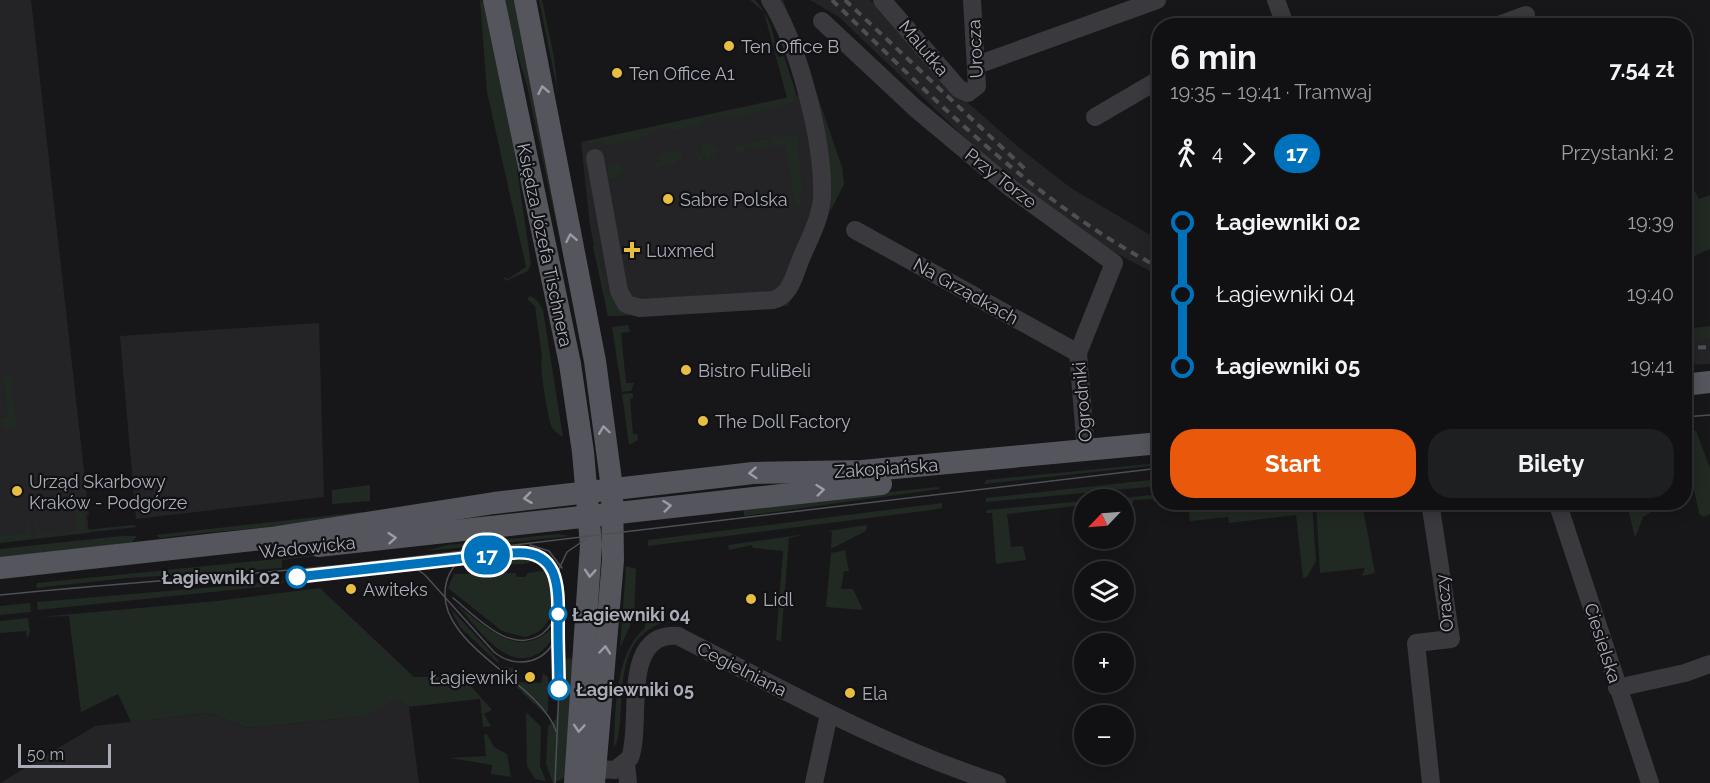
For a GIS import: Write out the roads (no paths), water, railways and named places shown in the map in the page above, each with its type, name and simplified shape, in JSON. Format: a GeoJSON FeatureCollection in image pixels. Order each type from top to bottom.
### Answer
{"type":"FeatureCollection","features":[{"type":"Feature","properties":{"kind":"main road","name":"Księdza Józefa Tischnera"},"geometry":{"type":"LineString","coordinates":[[494,0],[570,364],[589,515],[585,776]]}},
{"type":"Feature","properties":{"kind":"main road","name":"Księdza Józefa Tischnera"},"geometry":{"type":"LineString","coordinates":[[525,0],[595,361],[614,512],[613,560],[585,776]]}},
{"type":"Feature","properties":{"kind":"main road"},"geometry":{"type":"LineString","coordinates":[[1692,384],[1710,382]]}},
{"type":"Feature","properties":{"kind":"main road"},"geometry":{"type":"LineString","coordinates":[[1692,398],[1710,396]]}},
{"type":"Feature","properties":{"kind":"main road","name":"Zakopiańska"},"geometry":{"type":"LineString","coordinates":[[612,488],[753,473],[862,471],[1152,444]]}},
{"type":"Feature","properties":{"kind":"main road","name":"Zakopiańska"},"geometry":{"type":"LineString","coordinates":[[614,512],[1152,456]]}},
{"type":"Feature","properties":{"kind":"main road","name":"Wadowicka"},"geometry":{"type":"LineString","coordinates":[[0,568],[300,534],[465,507],[612,488]]}},
{"type":"Feature","properties":{"kind":"main road","name":"Wadowicka"},"geometry":{"type":"LineString","coordinates":[[0,581],[614,512]]}},
{"type":"Feature","properties":{"kind":"street"},"geometry":{"type":"LineString","coordinates":[[595,158],[619,291],[626,304],[640,309],[773,300],[783,296],[791,284],[820,212],[822,196],[816,133],[805,87],[785,28],[770,0]]}},
{"type":"Feature","properties":{"kind":"street","name":"Malutka"},"geometry":{"type":"LineString","coordinates":[[882,0],[959,89],[968,93]]}},
{"type":"Feature","properties":{"kind":"street","name":"Urocza"},"geometry":{"type":"LineString","coordinates":[[968,93],[977,86],[978,65],[972,0]]}},
{"type":"Feature","properties":{"kind":"street"},"geometry":{"type":"LineString","coordinates":[[978,65],[1157,0]]}},
{"type":"Feature","properties":{"kind":"street"},"geometry":{"type":"LineString","coordinates":[[1276,0],[1283,18]]}},
{"type":"Feature","properties":{"kind":"street","name":"Przy Torze"},"geometry":{"type":"LineString","coordinates":[[822,21],[915,108],[1012,189],[1114,263],[1078,353]]}},
{"type":"Feature","properties":{"kind":"street"},"geometry":{"type":"LineString","coordinates":[[1095,117],[1152,84]]}},
{"type":"Feature","properties":{"kind":"street","name":"Na Grządkach"},"geometry":{"type":"LineString","coordinates":[[855,230],[1078,353]]}},
{"type":"Feature","properties":{"kind":"street","name":"Ogrodniki"},"geometry":{"type":"LineString","coordinates":[[1078,353],[1086,451]]}},
{"type":"Feature","properties":{"kind":"street","name":"Oraczy"},"geometry":{"type":"LineString","coordinates":[[1431,510],[1451,639],[1416,643],[1431,783]]}},
{"type":"Feature","properties":{"kind":"street","name":"Ciesielska"},"geometry":{"type":"LineString","coordinates":[[1560,510],[1650,783]]}},
{"type":"Feature","properties":{"kind":"street","name":"Cegielniana"},"geometry":{"type":"LineString","coordinates":[[626,764],[632,754],[643,650],[649,643],[667,635],[678,636],[829,714],[946,767],[997,783]]}},
{"type":"Feature","properties":{"kind":"street"},"geometry":{"type":"LineString","coordinates":[[1617,688],[1685,674],[1710,664]]}},
{"type":"Feature","properties":{"kind":"street"},"geometry":{"type":"LineString","coordinates":[[814,783],[829,714]]}},
{"type":"Feature","properties":{"kind":"street"},"geometry":{"type":"LineString","coordinates":[[585,776],[615,770],[626,764],[628,783]]}},
{"type":"Feature","properties":{"kind":"tram line"},"geometry":{"type":"LineString","coordinates":[[1692,416],[1710,415]]}},
{"type":"Feature","properties":{"kind":"tram line"},"geometry":{"type":"LineString","coordinates":[[0,595],[354,564],[1152,469]]}},
{"type":"Feature","properties":{"kind":"tram line"},"geometry":{"type":"LineString","coordinates":[[555,783],[559,689],[558,571],[567,552],[586,539]]}},
{"type":"Feature","properties":{"kind":"tram line"},"geometry":{"type":"LineString","coordinates":[[530,545],[549,551],[562,568]]}},
{"type":"Feature","properties":{"kind":"tram line"},"geometry":{"type":"LineString","coordinates":[[475,551],[458,562],[447,580],[446,602],[454,623],[469,642],[546,712],[556,731]]}},
{"type":"Feature","properties":{"kind":"tram line"},"geometry":{"type":"LineString","coordinates":[[515,552],[529,553],[542,559],[555,575],[557,582]]}},
{"type":"Feature","properties":{"kind":"tram line","name":"17"},"geometry":{"type":"LineString","coordinates":[[297,577],[512,553],[524,552],[536,555],[552,569],[557,585],[559,689]]}},
{"type":"Feature","properties":{"kind":"tram line"},"geometry":{"type":"LineString","coordinates":[[397,560],[413,566],[425,575],[494,652],[503,658],[522,662],[540,657],[553,643],[557,633]]}},
{"type":"Feature","properties":{"kind":"tram line"},"geometry":{"type":"LineString","coordinates":[[453,598],[494,631],[518,640],[530,640],[542,634],[555,618],[557,611]]}},
{"type":"Feature","properties":{"kind":"railway"},"geometry":{"type":"LineString","coordinates":[[832,0],[947,111],[1027,180],[1069,212],[1152,263]]}},
{"type":"Feature","properties":{"kind":"railway"},"geometry":{"type":"LineString","coordinates":[[845,0],[1025,169]]}},
{"type":"Feature","properties":{"kind":"railway"},"geometry":{"type":"LineString","coordinates":[[1692,348],[1710,347]]}},
{"type":"Feature","properties":{"kind":"place","name":"Ten Office B"},"geometry":{"type":"Point","coordinates":[729,46]}},
{"type":"Feature","properties":{"kind":"place","name":"Ten Office A1"},"geometry":{"type":"Point","coordinates":[617,73]}},
{"type":"Feature","properties":{"kind":"place","name":"Sabre Polska"},"geometry":{"type":"Point","coordinates":[668,199]}},
{"type":"Feature","properties":{"kind":"place","name":"Luxmed"},"geometry":{"type":"Point","coordinates":[632,250]}},
{"type":"Feature","properties":{"kind":"place","name":"Bistro FuliBeli"},"geometry":{"type":"Point","coordinates":[686,370]}},
{"type":"Feature","properties":{"kind":"place","name":"The Doll Factory"},"geometry":{"type":"Point","coordinates":[703,421]}},
{"type":"Feature","properties":{"kind":"place","name":"Urząd Skarbowy Kraków - Podgórze"},"geometry":{"type":"Point","coordinates":[17,491]}},
{"type":"Feature","properties":{"kind":"place","name":"Łagiewniki 02"},"geometry":{"type":"Point","coordinates":[297,577]}},
{"type":"Feature","properties":{"kind":"place","name":"Awiteks"},"geometry":{"type":"Point","coordinates":[351,589]}},
{"type":"Feature","properties":{"kind":"place","name":"Lidl"},"geometry":{"type":"Point","coordinates":[751,599]}},
{"type":"Feature","properties":{"kind":"place","name":"Łagiewniki 04"},"geometry":{"type":"Point","coordinates":[558,614]}},
{"type":"Feature","properties":{"kind":"place","name":"Łagiewniki"},"geometry":{"type":"Point","coordinates":[530,677]}},
{"type":"Feature","properties":{"kind":"place","name":"Łagiewniki 05"},"geometry":{"type":"Point","coordinates":[559,689]}},
{"type":"Feature","properties":{"kind":"place","name":"Ela"},"geometry":{"type":"Point","coordinates":[850,693]}}]}
